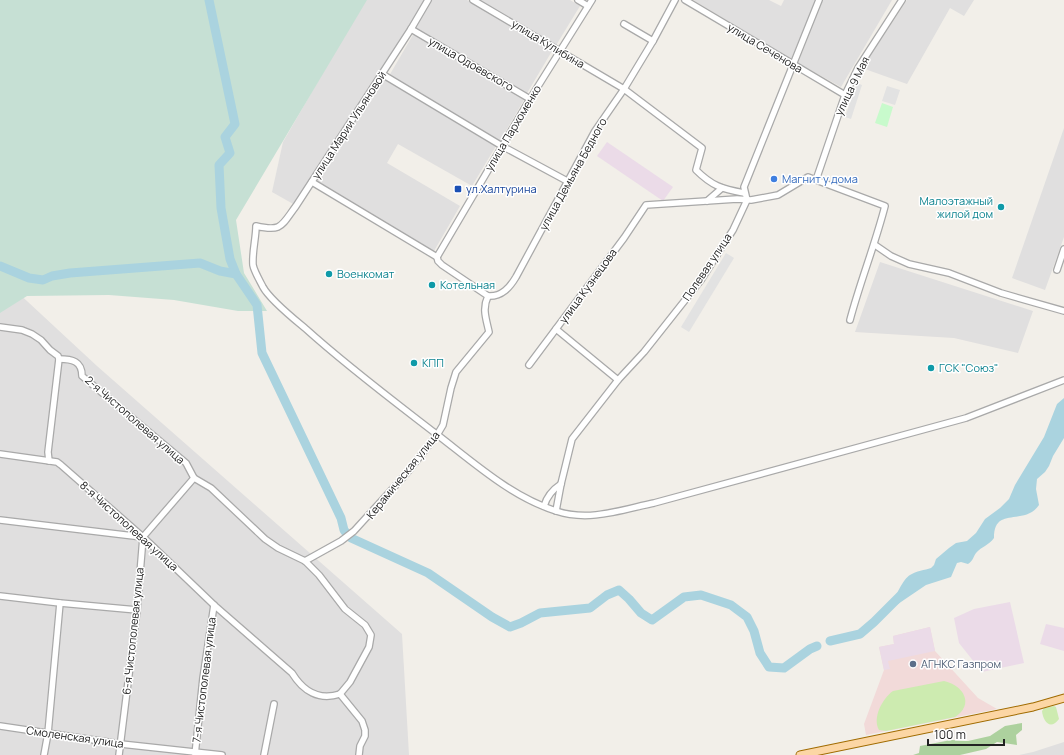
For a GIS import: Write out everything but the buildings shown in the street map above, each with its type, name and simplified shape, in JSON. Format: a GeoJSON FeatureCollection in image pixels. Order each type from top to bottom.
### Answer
{"type":"FeatureCollection","features":[{"type":"Feature","properties":{"kind":"main road"},"geometry":{"type":"LineString","coordinates":[[800,755],[1064,698]]}},
{"type":"Feature","properties":{"kind":"street","name":"улица Марии Ульяновой"},"geometry":{"type":"LineString","coordinates":[[428,0],[411,29],[296,206],[280,227],[270,229],[256,226],[253,266],[263,288],[282,308],[336,356],[437,435]]}},
{"type":"Feature","properties":{"kind":"street","name":"улица Кулибина"},"geometry":{"type":"LineString","coordinates":[[473,0],[624,89],[702,148],[696,170],[706,179],[722,188]]}},
{"type":"Feature","properties":{"kind":"street"},"geometry":{"type":"LineString","coordinates":[[578,0],[588,6]]}},
{"type":"Feature","properties":{"kind":"street","name":"улица Пархоменко"},"geometry":{"type":"LineString","coordinates":[[437,257],[530,99],[592,0]]}},
{"type":"Feature","properties":{"kind":"street","name":"улица Демьяна Бедного"},"geometry":{"type":"LineString","coordinates":[[488,296],[498,295],[507,290],[512,284],[594,131],[624,89],[653,41],[675,0]]}},
{"type":"Feature","properties":{"kind":"street","name":"улица Сеченова"},"geometry":{"type":"LineString","coordinates":[[685,0],[845,95]]}},
{"type":"Feature","properties":{"kind":"street"},"geometry":{"type":"LineString","coordinates":[[747,200],[744,193],[744,187],[819,0]]}},
{"type":"Feature","properties":{"kind":"street","name":"улица 9 Мая"},"geometry":{"type":"LineString","coordinates":[[816,180],[845,95],[858,68],[902,0]]}},
{"type":"Feature","properties":{"kind":"street"},"geometry":{"type":"LineString","coordinates":[[624,24],[653,41]]}},
{"type":"Feature","properties":{"kind":"street","name":"улица Одоевского"},"geometry":{"type":"LineString","coordinates":[[411,29],[530,99]]}},
{"type":"Feature","properties":{"kind":"street"},"geometry":{"type":"LineString","coordinates":[[382,74],[502,146],[567,181]]}},
{"type":"Feature","properties":{"kind":"street"},"geometry":{"type":"LineString","coordinates":[[707,201],[737,199],[747,200],[778,195],[808,177],[885,206],[875,245],[858,290],[850,320]]}},
{"type":"Feature","properties":{"kind":"street"},"geometry":{"type":"LineString","coordinates":[[312,182],[437,257],[438,261],[442,265],[488,296]]}},
{"type":"Feature","properties":{"kind":"street"},"geometry":{"type":"LineString","coordinates":[[707,201],[722,188],[744,193]]}},
{"type":"Feature","properties":{"kind":"street","name":"Полевая улица"},"geometry":{"type":"LineString","coordinates":[[556,512],[572,439],[618,380],[644,352],[702,280],[733,230],[747,200]]}},
{"type":"Feature","properties":{"kind":"street","name":"улица Кузнецова"},"geometry":{"type":"LineString","coordinates":[[529,365],[624,238],[646,205],[707,201]]}},
{"type":"Feature","properties":{"kind":"street"},"geometry":{"type":"LineString","coordinates":[[875,245],[891,256],[910,264],[949,273],[1001,293],[1064,310]]}},
{"type":"Feature","properties":{"kind":"street"},"geometry":{"type":"LineString","coordinates":[[1057,270],[1064,249]]}},
{"type":"Feature","properties":{"kind":"street","name":"Керамическая улица"},"geometry":{"type":"LineString","coordinates":[[305,561],[354,532],[406,474],[437,435],[443,425],[450,388],[456,372],[489,332],[484,311],[488,296]]}},
{"type":"Feature","properties":{"kind":"street"},"geometry":{"type":"LineString","coordinates":[[0,327],[22,330],[32,334],[41,340],[58,356],[59,360],[48,452],[49,461]]}},
{"type":"Feature","properties":{"kind":"street"},"geometry":{"type":"LineString","coordinates":[[556,329],[618,380]]}},
{"type":"Feature","properties":{"kind":"street","name":"2-я Чистополевая улица"},"geometry":{"type":"LineString","coordinates":[[59,360],[70,359],[75,362],[82,370],[82,376],[186,463],[194,478],[211,488],[265,538],[278,548],[305,561],[345,609],[365,625],[371,636],[369,647],[350,682],[340,694]]}},
{"type":"Feature","properties":{"kind":"street"},"geometry":{"type":"LineString","coordinates":[[437,435],[467,459],[513,491],[556,512],[578,516],[589,516],[654,503],[966,418],[1064,380]]}},
{"type":"Feature","properties":{"kind":"street","name":"8-я Чистополевая улица"},"geometry":{"type":"LineString","coordinates":[[0,454],[57,462],[143,537],[214,605],[292,673],[301,686],[309,692],[325,696],[340,694]]}},
{"type":"Feature","properties":{"kind":"street"},"geometry":{"type":"LineString","coordinates":[[0,520],[143,537],[194,478]]}},
{"type":"Feature","properties":{"kind":"street"},"geometry":{"type":"LineString","coordinates":[[544,506],[554,489],[561,484]]}},
{"type":"Feature","properties":{"kind":"street","name":"6-я Чистополевая улица"},"geometry":{"type":"LineString","coordinates":[[120,755],[137,610],[143,537]]}},
{"type":"Feature","properties":{"kind":"street"},"geometry":{"type":"LineString","coordinates":[[0,596],[137,610]]}},
{"type":"Feature","properties":{"kind":"street"},"geometry":{"type":"LineString","coordinates":[[44,755],[48,733],[60,603]]}},
{"type":"Feature","properties":{"kind":"street","name":"7-я Чистополевая улица"},"geometry":{"type":"LineString","coordinates":[[195,754],[214,605]]}},
{"type":"Feature","properties":{"kind":"street"},"geometry":{"type":"LineString","coordinates":[[340,694],[362,721],[365,730],[365,736],[360,746],[359,755]]}},
{"type":"Feature","properties":{"kind":"street"},"geometry":{"type":"LineString","coordinates":[[264,755],[274,704]]}},
{"type":"Feature","properties":{"kind":"street","name":"Смоленская улица"},"geometry":{"type":"LineString","coordinates":[[0,726],[195,754],[222,755]]}},
{"type":"Feature","properties":{"kind":"shaded area"},"geometry":{"type":"Polygon","coordinates":[[[365,0],[426,0],[295,205],[272,192],[283,142],[365,0]]]}},
{"type":"Feature","properties":{"kind":"shaded area"},"geometry":{"type":"Polygon","coordinates":[[[431,0],[467,0],[552,51],[526,95],[414,29],[431,0]]]}},
{"type":"Feature","properties":{"kind":"shaded area"},"geometry":{"type":"Polygon","coordinates":[[[479,0],[570,0],[580,6],[555,47],[479,0]]]}},
{"type":"Feature","properties":{"kind":"shaded area"},"geometry":{"type":"Polygon","coordinates":[[[693,0],[769,0],[781,6],[784,0],[816,0],[791,59],[693,0]]]}},
{"type":"Feature","properties":{"kind":"shaded area"},"geometry":{"type":"Polygon","coordinates":[[[823,0],[892,0],[841,87],[798,63],[823,0]]]}},
{"type":"Feature","properties":{"kind":"shaded area"},"geometry":{"type":"Polygon","coordinates":[[[907,0],[974,0],[964,16],[950,8],[907,84],[862,68],[907,0]]]}},
{"type":"Feature","properties":{"kind":"shaded area"},"geometry":{"type":"Polygon","coordinates":[[[414,33],[525,98],[500,141],[389,76],[414,33]]]}},
{"type":"Feature","properties":{"kind":"shaded area"},"geometry":{"type":"Polygon","coordinates":[[[383,78],[496,146],[472,186],[398,144],[387,163],[460,206],[434,251],[317,182],[383,78]]]}},
{"type":"Feature","properties":{"kind":"shaded area"},"geometry":{"type":"Polygon","coordinates":[[[857,83],[862,85],[851,119],[845,117],[857,83]]]}},
{"type":"Feature","properties":{"kind":"shaded area"},"geometry":{"type":"Polygon","coordinates":[[[887,86],[900,90],[895,105],[882,101],[887,86]]]}},
{"type":"Feature","properties":{"kind":"shaded area"},"geometry":{"type":"Polygon","coordinates":[[[1064,128],[1064,237],[1045,290],[1012,278],[1064,128]]]}},
{"type":"Feature","properties":{"kind":"shaded area"},"geometry":{"type":"Polygon","coordinates":[[[607,142],[673,187],[663,201],[597,156],[607,142]]]}},
{"type":"Feature","properties":{"kind":"shaded area"},"geometry":{"type":"Polygon","coordinates":[[[726,253],[734,258],[689,332],[681,327],[726,253]]]}},
{"type":"Feature","properties":{"kind":"shaded area"},"geometry":{"type":"Polygon","coordinates":[[[880,262],[1033,311],[1018,353],[954,338],[855,332],[880,262]]]}},
{"type":"Feature","properties":{"kind":"shaded area"},"geometry":{"type":"Polygon","coordinates":[[[0,276],[97,366],[402,634],[409,755],[0,755],[0,276]]]}},
{"type":"Feature","properties":{"kind":"shaded area"},"geometry":{"type":"Polygon","coordinates":[[[1010,602],[1024,663],[982,672],[959,643],[954,618],[974,609],[1010,602]]]}},
{"type":"Feature","properties":{"kind":"shaded area"},"geometry":{"type":"Polygon","coordinates":[[[1046,624],[1064,628],[1064,651],[1040,644],[1046,624]]]}},
{"type":"Feature","properties":{"kind":"shaded area"},"geometry":{"type":"Polygon","coordinates":[[[930,627],[935,651],[978,698],[997,709],[866,735],[864,724],[884,670],[879,647],[894,644],[893,636],[930,627]]]}},
{"type":"Feature","properties":{"kind":"shaded area"},"geometry":{"type":"Polygon","coordinates":[[[930,627],[935,651],[888,661],[890,669],[884,670],[879,647],[894,644],[893,636],[930,627]]]}},
{"type":"Feature","properties":{"kind":"shaded area"},"geometry":{"type":"Polygon","coordinates":[[[1064,742],[1064,755],[1019,755],[1033,752],[1064,742]]]}},
{"type":"Feature","properties":{"kind":"green space"},"geometry":{"type":"Polygon","coordinates":[[[0,0],[367,0],[236,220],[244,273],[267,311],[238,311],[174,300],[109,295],[27,296],[0,313],[0,0]]]}},
{"type":"Feature","properties":{"kind":"green space"},"geometry":{"type":"Polygon","coordinates":[[[882,103],[893,107],[887,127],[875,123],[882,103]]]}},
{"type":"Feature","properties":{"kind":"green space"},"geometry":{"type":"Polygon","coordinates":[[[944,681],[957,686],[964,696],[964,706],[961,712],[955,717],[886,731],[879,730],[877,725],[877,714],[889,694],[893,691],[944,681]]]}},
{"type":"Feature","properties":{"kind":"green space"},"geometry":{"type":"Polygon","coordinates":[[[1056,707],[1059,719],[1056,723],[1050,724],[1045,721],[1042,711],[1044,708],[1056,707]]]}},
{"type":"Feature","properties":{"kind":"green space"},"geometry":{"type":"Polygon","coordinates":[[[1022,723],[1022,730],[1016,735],[1017,745],[997,742],[986,749],[960,755],[913,755],[919,753],[920,746],[951,740],[968,741],[990,736],[1005,726],[1022,723]]]}},
{"type":"Feature","properties":{"kind":"water"},"geometry":{"type":"Polygon","coordinates":[[[1064,398],[1064,438],[1049,466],[1037,479],[1036,489],[1039,505],[1026,515],[1004,519],[999,522],[995,528],[994,538],[975,554],[971,562],[968,564],[961,562],[957,563],[951,577],[926,585],[895,606],[893,605],[899,589],[910,575],[915,572],[931,568],[936,559],[949,548],[956,543],[967,541],[976,533],[985,519],[1009,499],[1015,485],[1044,437],[1057,404],[1064,398]]]}},
{"type":"Feature","properties":{"kind":"waterway"},"geometry":{"type":"LineString","coordinates":[[209,0],[235,124],[225,137],[230,153],[219,165],[221,208],[230,259],[236,274],[257,305],[262,353],[341,518],[344,530],[347,534]]}},
{"type":"Feature","properties":{"kind":"waterway"},"geometry":{"type":"LineString","coordinates":[[0,266],[29,278],[43,280],[52,276],[70,273],[200,263],[220,271],[236,274]]}},
{"type":"Feature","properties":{"kind":"waterway"},"geometry":{"type":"LineString","coordinates":[[351,538],[428,573],[492,617],[510,627],[540,613],[590,608],[607,595],[619,590],[641,613],[652,620],[684,597],[701,595],[731,605],[747,617],[754,631],[760,653],[769,667],[784,668],[810,649],[817,646]]}},
{"type":"Feature","properties":{"kind":"waterway"},"geometry":{"type":"LineString","coordinates":[[830,641],[860,634],[900,596]]}},
{"type":"Feature","properties":{"kind":"place","name":"Магнит у дома"},"geometry":{"type":"Point","coordinates":[774,179]}},
{"type":"Feature","properties":{"kind":"place","name":"ул.Халтурина"},"geometry":{"type":"Point","coordinates":[458,189]}},
{"type":"Feature","properties":{"kind":"place","name":"Малоэтажный жилой дом"},"geometry":{"type":"Point","coordinates":[1001,207]}},
{"type":"Feature","properties":{"kind":"place","name":"Военкомат"},"geometry":{"type":"Point","coordinates":[329,274]}},
{"type":"Feature","properties":{"kind":"place","name":"Котельная"},"geometry":{"type":"Point","coordinates":[432,285]}},
{"type":"Feature","properties":{"kind":"place","name":"КПП"},"geometry":{"type":"Point","coordinates":[414,363]}},
{"type":"Feature","properties":{"kind":"place","name":"ГСК \"Союз\""},"geometry":{"type":"Point","coordinates":[931,368]}},
{"type":"Feature","properties":{"kind":"place","name":"АГНКС Газпром"},"geometry":{"type":"Point","coordinates":[913,664]}}]}
